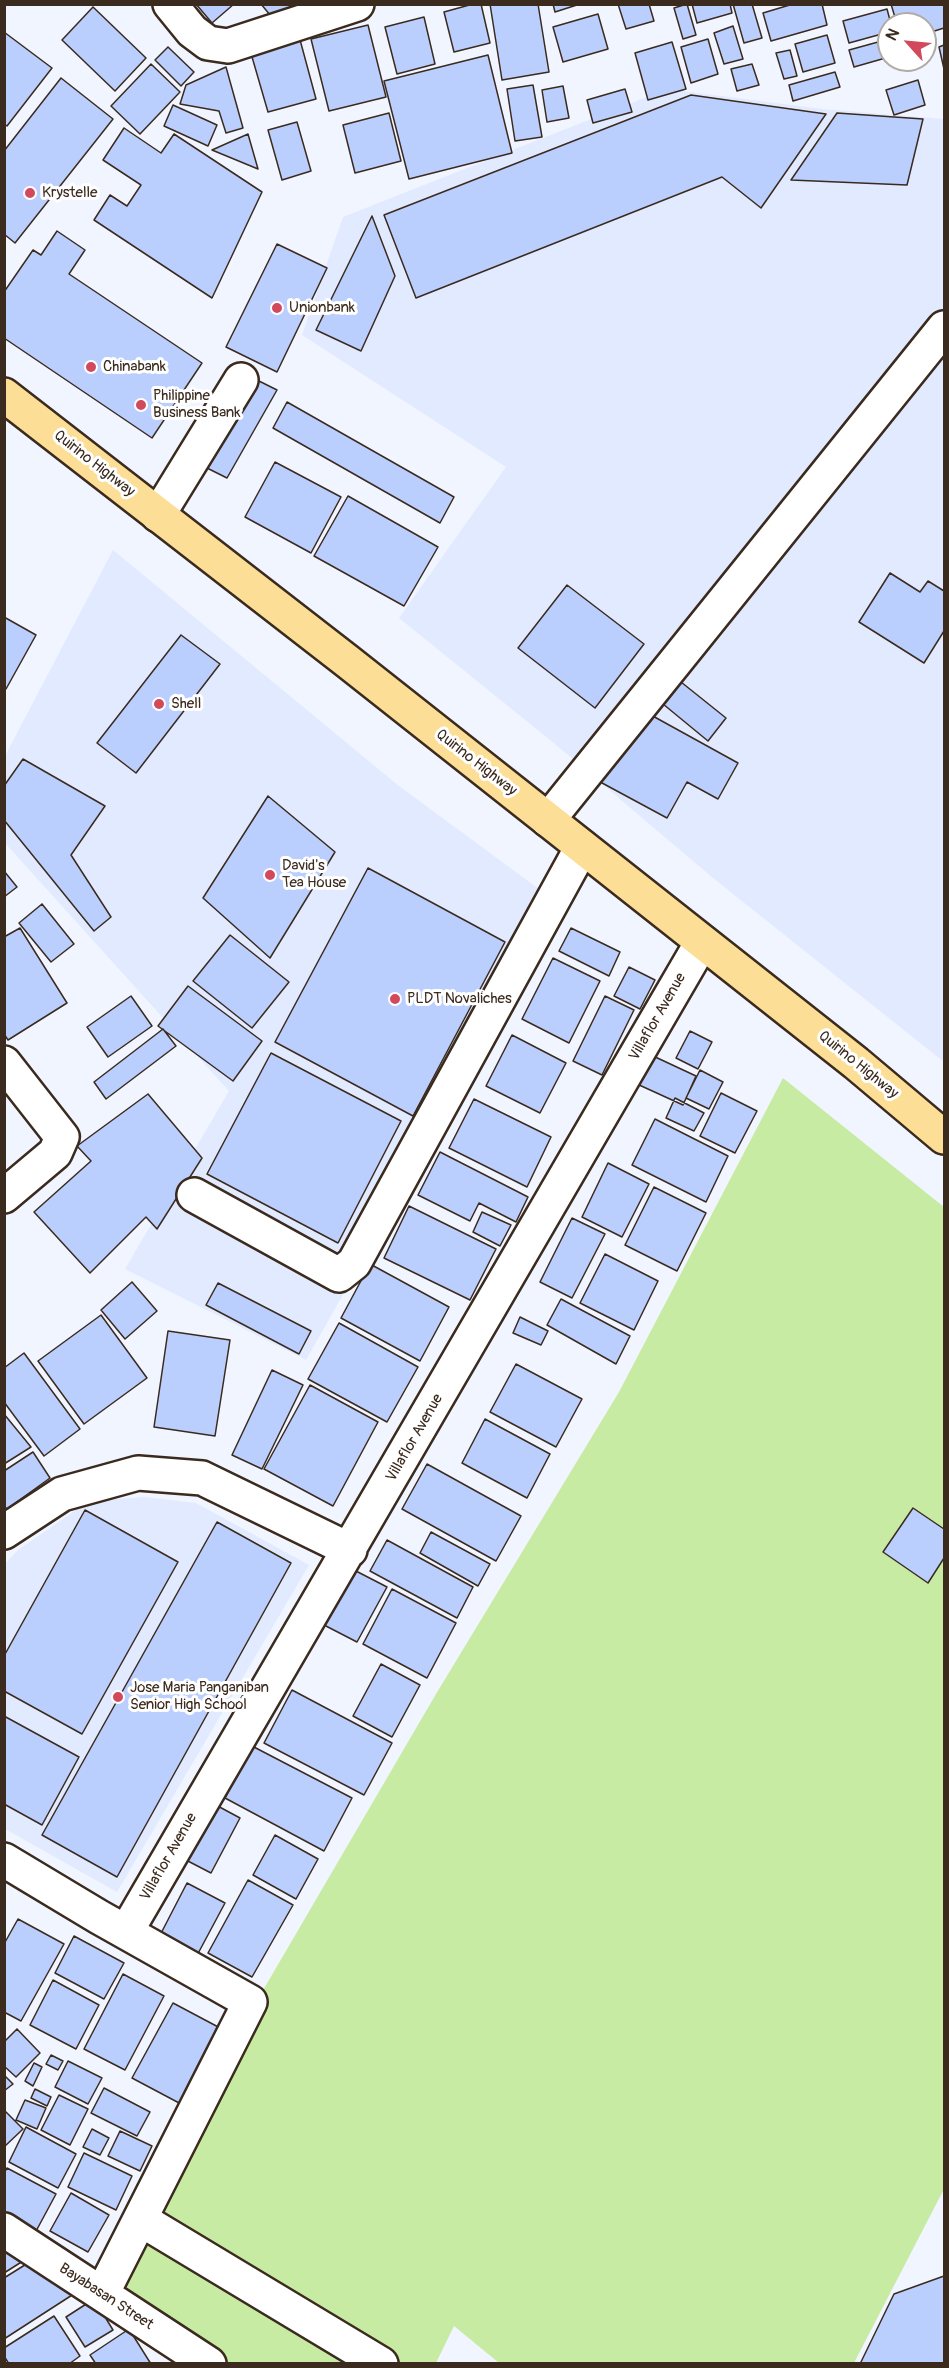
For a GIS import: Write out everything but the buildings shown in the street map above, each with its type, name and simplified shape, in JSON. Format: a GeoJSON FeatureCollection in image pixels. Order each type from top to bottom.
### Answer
{"type":"FeatureCollection","features":[{"type":"Feature","properties":{"kind":"main road","name":"Quirino Highway"},"geometry":{"type":"LineString","coordinates":[[4,395],[856,1062],[945,1137]]}},
{"type":"Feature","properties":{"kind":"street"},"geometry":{"type":"LineString","coordinates":[[170,4],[192,31],[208,43],[228,46],[357,4]]}},
{"type":"Feature","properties":{"kind":"street"},"geometry":{"type":"LineString","coordinates":[[548,820],[945,328]]}},
{"type":"Feature","properties":{"kind":"street"},"geometry":{"type":"LineString","coordinates":[[158,514],[241,380]]}},
{"type":"Feature","properties":{"kind":"street"},"geometry":{"type":"LineString","coordinates":[[194,1195],[339,1275],[354,1263],[582,847]]}},
{"type":"Feature","properties":{"kind":"street","name":"Villaflor Avenue"},"geometry":{"type":"LineString","coordinates":[[126,1932],[702,942]]}},
{"type":"Feature","properties":{"kind":"street"},"geometry":{"type":"LineString","coordinates":[[4,1063],[62,1137],[55,1152],[4,1196]]}},
{"type":"Feature","properties":{"kind":"street"},"geometry":{"type":"LineString","coordinates":[[4,1532],[62,1494],[138,1473],[202,1478],[350,1550]]}},
{"type":"Feature","properties":{"kind":"street"},"geometry":{"type":"LineString","coordinates":[[4,1860],[250,2002],[102,2294]]}},
{"type":"Feature","properties":{"kind":"street"},"geometry":{"type":"LineString","coordinates":[[140,2219],[381,2364]]}},
{"type":"Feature","properties":{"kind":"street","name":"Bayabasan Street"},"geometry":{"type":"LineString","coordinates":[[4,2230],[209,2364]]}},
{"type":"Feature","properties":{"kind":"shaded area"},"geometry":{"type":"Polygon","coordinates":[[[667,89],[822,109],[944,119],[944,1062],[713,878],[555,744],[399,618],[506,467],[302,335],[343,217],[667,89]]]}},
{"type":"Feature","properties":{"kind":"shaded area"},"geometry":{"type":"Polygon","coordinates":[[[113,550],[399,786],[562,906],[306,1360],[125,1269],[229,1091],[5,843],[4,758],[113,550]]]}},
{"type":"Feature","properties":{"kind":"shaded area","name":"Jose Maria Panganiban Senior High School"},"geometry":{"type":"Polygon","coordinates":[[[144,1497],[196,1503],[309,1565],[117,1892],[5,1829],[4,1565],[18,1550],[89,1501],[144,1497]]]}},
{"type":"Feature","properties":{"kind":"green space"},"geometry":{"type":"Polygon","coordinates":[[[783,1078],[944,1207],[944,2189],[854,2363],[499,2363],[454,2326],[436,2363],[218,2363],[92,2283],[436,1694],[619,1392],[783,1078]]]}},
{"type":"Feature","properties":{"kind":"place","name":"Krystelle"},"geometry":{"type":"Point","coordinates":[30,193]}},
{"type":"Feature","properties":{"kind":"place","name":"Unionbank"},"geometry":{"type":"Point","coordinates":[277,308]}},
{"type":"Feature","properties":{"kind":"place","name":"Chinabank"},"geometry":{"type":"Point","coordinates":[91,367]}},
{"type":"Feature","properties":{"kind":"place","name":"Philippine Business Bank"},"geometry":{"type":"Point","coordinates":[141,405]}},
{"type":"Feature","properties":{"kind":"place","name":"Shell"},"geometry":{"type":"Point","coordinates":[159,704]}},
{"type":"Feature","properties":{"kind":"place","name":"David's Tea House"},"geometry":{"type":"Point","coordinates":[270,875]}},
{"type":"Feature","properties":{"kind":"place","name":"PLDT Novaliches"},"geometry":{"type":"Point","coordinates":[395,999]}},
{"type":"Feature","properties":{"kind":"place","name":"Jose Maria Panganiban Senior High School"},"geometry":{"type":"Point","coordinates":[118,1697]}}]}
